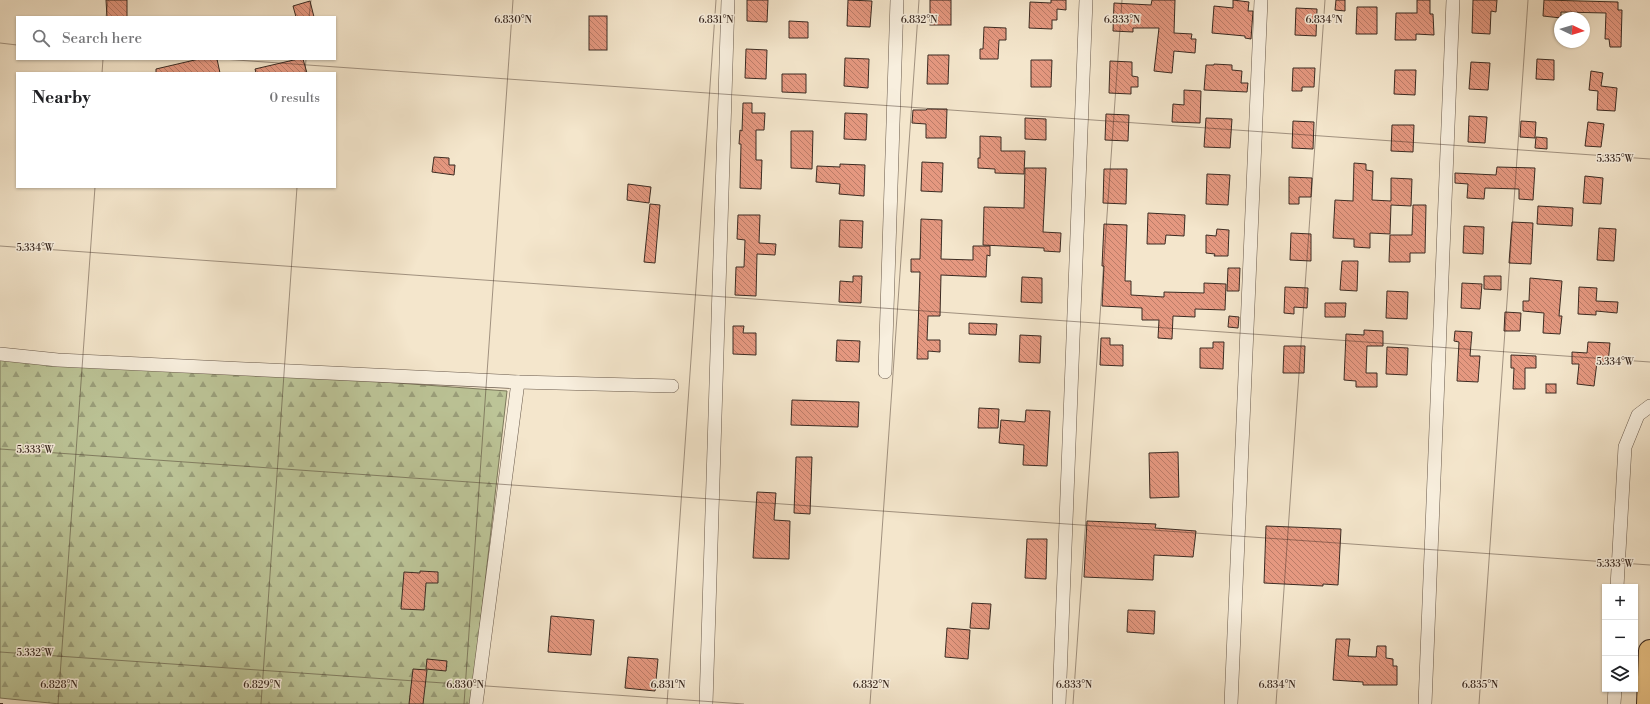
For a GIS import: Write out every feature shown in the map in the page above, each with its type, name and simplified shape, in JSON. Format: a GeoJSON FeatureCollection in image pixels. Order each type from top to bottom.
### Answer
{"type":"FeatureCollection","features":[{"type":"Feature","properties":{"kind":"highway"},"geometry":{"type":"LineString","coordinates":[[1648,704],[1650,651]]}},
{"type":"Feature","properties":{"kind":"street"},"geometry":{"type":"LineString","coordinates":[[706,704],[728,0]]}},
{"type":"Feature","properties":{"kind":"street"},"geometry":{"type":"LineString","coordinates":[[885,372],[897,0]]}},
{"type":"Feature","properties":{"kind":"street"},"geometry":{"type":"LineString","coordinates":[[1059,704],[1086,0]]}},
{"type":"Feature","properties":{"kind":"street"},"geometry":{"type":"LineString","coordinates":[[1232,704],[1261,0]]}},
{"type":"Feature","properties":{"kind":"street"},"geometry":{"type":"LineString","coordinates":[[1425,704],[1453,0]]}},
{"type":"Feature","properties":{"kind":"street"},"geometry":{"type":"LineString","coordinates":[[0,354],[58,360],[518,382],[672,386]]}},
{"type":"Feature","properties":{"kind":"street"},"geometry":{"type":"LineString","coordinates":[[476,704],[518,382]]}},
{"type":"Feature","properties":{"kind":"street"},"geometry":{"type":"LineString","coordinates":[[1617,584],[1625,447],[1638,415],[1650,406]]}},
{"type":"Feature","properties":{"kind":"street"},"geometry":{"type":"LineString","coordinates":[[1614,704],[1615,692]]}},
{"type":"Feature","properties":{"kind":"green space"},"geometry":{"type":"Polygon","coordinates":[[[0,354],[507,391],[471,704],[60,704],[0,698],[0,354]]]}},
{"type":"Feature","properties":{"kind":"building"},"geometry":{"type":"Polygon","coordinates":[[[106,0],[127,0],[127,16],[107,16],[106,0]]]}},
{"type":"Feature","properties":{"kind":"building"},"geometry":{"type":"Polygon","coordinates":[[[747,0],[768,0],[767,22],[747,21],[747,0]]]}},
{"type":"Feature","properties":{"kind":"building"},"geometry":{"type":"Polygon","coordinates":[[[848,0],[872,1],[870,27],[847,26],[848,0]]]}},
{"type":"Feature","properties":{"kind":"building"},"geometry":{"type":"Polygon","coordinates":[[[930,0],[951,0],[951,25],[930,25],[930,0]]]}},
{"type":"Feature","properties":{"kind":"building"},"geometry":{"type":"Polygon","coordinates":[[[1051,0],[1066,0],[1066,10],[1057,9],[1057,20],[1052,20],[1052,29],[1029,28],[1030,2],[1051,3],[1051,0]]]}},
{"type":"Feature","properties":{"kind":"building"},"geometry":{"type":"Polygon","coordinates":[[[1152,0],[1175,0],[1174,33],[1192,34],[1191,39],[1196,39],[1195,53],[1174,51],[1172,73],[1154,71],[1159,28],[1133,28],[1133,32],[1113,31],[1114,3],[1151,5],[1152,0]]]}},
{"type":"Feature","properties":{"kind":"building"},"geometry":{"type":"Polygon","coordinates":[[[1233,0],[1249,2],[1248,11],[1253,11],[1251,39],[1245,38],[1245,36],[1212,33],[1214,6],[1233,8],[1233,0]]]}},
{"type":"Feature","properties":{"kind":"building"},"geometry":{"type":"Polygon","coordinates":[[[1336,0],[1345,0],[1345,11],[1335,10],[1336,0]]]}},
{"type":"Feature","properties":{"kind":"building"},"geometry":{"type":"Polygon","coordinates":[[[1417,0],[1430,0],[1430,14],[1433,14],[1434,35],[1416,34],[1416,40],[1395,40],[1396,13],[1417,13],[1417,0]]]}},
{"type":"Feature","properties":{"kind":"building"},"geometry":{"type":"Polygon","coordinates":[[[1473,0],[1497,0],[1496,12],[1491,11],[1490,34],[1472,33],[1473,0]]]}},
{"type":"Feature","properties":{"kind":"building"},"geometry":{"type":"Polygon","coordinates":[[[1544,0],[1618,2],[1618,10],[1622,10],[1621,47],[1610,47],[1609,39],[1605,39],[1606,13],[1554,12],[1554,17],[1543,16],[1544,0]]]}},
{"type":"Feature","properties":{"kind":"building"},"geometry":{"type":"Polygon","coordinates":[[[310,1],[314,16],[296,16],[293,6],[310,1]]]}},
{"type":"Feature","properties":{"kind":"building"},"geometry":{"type":"Polygon","coordinates":[[[1357,7],[1377,7],[1377,34],[1356,34],[1357,7]]]}},
{"type":"Feature","properties":{"kind":"building"},"geometry":{"type":"Polygon","coordinates":[[[1296,8],[1317,9],[1316,36],[1295,35],[1296,8]]]}},
{"type":"Feature","properties":{"kind":"building"},"geometry":{"type":"Polygon","coordinates":[[[589,16],[607,16],[607,50],[589,50],[589,16]]]}},
{"type":"Feature","properties":{"kind":"building"},"geometry":{"type":"Polygon","coordinates":[[[789,21],[808,22],[808,38],[789,38],[789,21]]]}},
{"type":"Feature","properties":{"kind":"building"},"geometry":{"type":"Polygon","coordinates":[[[984,27],[1006,28],[1006,40],[999,40],[998,59],[980,59],[980,49],[983,49],[984,27]]]}},
{"type":"Feature","properties":{"kind":"building"},"geometry":{"type":"Polygon","coordinates":[[[746,49],[767,50],[766,79],[745,78],[746,49]]]}},
{"type":"Feature","properties":{"kind":"building"},"geometry":{"type":"Polygon","coordinates":[[[928,55],[949,55],[948,84],[927,84],[928,55]]]}},
{"type":"Feature","properties":{"kind":"building"},"geometry":{"type":"Polygon","coordinates":[[[845,58],[869,59],[868,88],[844,86],[845,58]]]}},
{"type":"Feature","properties":{"kind":"building"},"geometry":{"type":"Polygon","coordinates":[[[1537,59],[1554,60],[1554,80],[1536,79],[1537,59]]]}},
{"type":"Feature","properties":{"kind":"building"},"geometry":{"type":"Polygon","coordinates":[[[195,60],[217,60],[220,72],[156,72],[156,69],[195,60]]]}},
{"type":"Feature","properties":{"kind":"building"},"geometry":{"type":"Polygon","coordinates":[[[294,60],[303,60],[307,72],[256,72],[255,69],[294,60]]]}},
{"type":"Feature","properties":{"kind":"building"},"geometry":{"type":"Polygon","coordinates":[[[1031,60],[1052,60],[1051,87],[1031,87],[1031,60]]]}},
{"type":"Feature","properties":{"kind":"building"},"geometry":{"type":"Polygon","coordinates":[[[1110,61],[1132,62],[1132,76],[1138,77],[1138,87],[1131,87],[1131,94],[1109,93],[1110,61]]]}},
{"type":"Feature","properties":{"kind":"building"},"geometry":{"type":"Polygon","coordinates":[[[1471,62],[1490,63],[1488,90],[1469,89],[1471,62]]]}},
{"type":"Feature","properties":{"kind":"building"},"geometry":{"type":"Polygon","coordinates":[[[1206,65],[1232,65],[1232,70],[1242,71],[1241,83],[1248,83],[1247,92],[1204,90],[1206,65]]]}},
{"type":"Feature","properties":{"kind":"building"},"geometry":{"type":"Polygon","coordinates":[[[1293,68],[1315,68],[1314,87],[1302,87],[1302,91],[1292,91],[1293,68]]]}},
{"type":"Feature","properties":{"kind":"building"},"geometry":{"type":"Polygon","coordinates":[[[1395,70],[1416,70],[1415,95],[1394,94],[1395,70]]]}},
{"type":"Feature","properties":{"kind":"building"},"geometry":{"type":"Polygon","coordinates":[[[1591,71],[1603,73],[1601,86],[1617,88],[1615,111],[1597,110],[1598,91],[1589,90],[1591,71]]]}},
{"type":"Feature","properties":{"kind":"building"},"geometry":{"type":"Polygon","coordinates":[[[782,74],[806,74],[806,93],[782,92],[782,74]]]}},
{"type":"Feature","properties":{"kind":"building"},"geometry":{"type":"Polygon","coordinates":[[[1184,90],[1201,91],[1200,123],[1172,122],[1173,104],[1184,105],[1184,90]]]}},
{"type":"Feature","properties":{"kind":"building"},"geometry":{"type":"Polygon","coordinates":[[[743,103],[752,103],[752,113],[765,113],[764,130],[756,130],[756,160],[762,160],[761,189],[740,188],[741,144],[739,144],[740,130],[742,131],[743,103]]]}},
{"type":"Feature","properties":{"kind":"building"},"geometry":{"type":"Polygon","coordinates":[[[947,109],[946,138],[926,138],[926,124],[912,123],[913,110],[947,109]]]}},
{"type":"Feature","properties":{"kind":"building"},"geometry":{"type":"Polygon","coordinates":[[[845,113],[867,114],[866,140],[844,139],[845,113]]]}},
{"type":"Feature","properties":{"kind":"building"},"geometry":{"type":"Polygon","coordinates":[[[1106,114],[1129,115],[1128,141],[1105,140],[1106,114]]]}},
{"type":"Feature","properties":{"kind":"building"},"geometry":{"type":"Polygon","coordinates":[[[1469,116],[1487,117],[1485,143],[1468,142],[1469,116]]]}},
{"type":"Feature","properties":{"kind":"building"},"geometry":{"type":"Polygon","coordinates":[[[1025,118],[1046,119],[1046,140],[1025,139],[1025,118]]]}},
{"type":"Feature","properties":{"kind":"building"},"geometry":{"type":"Polygon","coordinates":[[[1206,118],[1232,119],[1230,148],[1204,147],[1206,118]]]}},
{"type":"Feature","properties":{"kind":"building"},"geometry":{"type":"Polygon","coordinates":[[[1293,121],[1314,122],[1313,149],[1292,148],[1293,121]]]}},
{"type":"Feature","properties":{"kind":"building"},"geometry":{"type":"Polygon","coordinates":[[[1521,121],[1536,122],[1535,138],[1520,137],[1521,121]]]}},
{"type":"Feature","properties":{"kind":"building"},"geometry":{"type":"Polygon","coordinates":[[[1588,122],[1604,124],[1601,147],[1585,146],[1588,122]]]}},
{"type":"Feature","properties":{"kind":"building"},"geometry":{"type":"Polygon","coordinates":[[[1392,125],[1414,125],[1413,152],[1391,151],[1392,125]]]}},
{"type":"Feature","properties":{"kind":"building"},"geometry":{"type":"Polygon","coordinates":[[[791,131],[813,131],[812,169],[791,168],[791,131]]]}},
{"type":"Feature","properties":{"kind":"building"},"geometry":{"type":"Polygon","coordinates":[[[980,136],[1001,137],[1001,151],[1025,151],[1024,174],[995,173],[995,169],[978,168],[978,158],[980,158],[980,136]]]}},
{"type":"Feature","properties":{"kind":"building"},"geometry":{"type":"Polygon","coordinates":[[[1536,137],[1547,138],[1547,149],[1535,148],[1536,137]]]}},
{"type":"Feature","properties":{"kind":"building"},"geometry":{"type":"Polygon","coordinates":[[[434,157],[449,158],[449,165],[455,165],[454,175],[432,172],[434,157]]]}},
{"type":"Feature","properties":{"kind":"building"},"geometry":{"type":"Polygon","coordinates":[[[922,162],[943,163],[942,192],[921,191],[922,162]]]}},
{"type":"Feature","properties":{"kind":"building"},"geometry":{"type":"Polygon","coordinates":[[[1354,163],[1366,164],[1366,170],[1373,171],[1372,200],[1391,201],[1391,178],[1412,179],[1411,206],[1391,205],[1390,234],[1370,233],[1370,248],[1354,247],[1354,239],[1333,238],[1335,200],[1353,201],[1354,163]]]}},
{"type":"Feature","properties":{"kind":"building"},"geometry":{"type":"Polygon","coordinates":[[[840,164],[865,165],[864,196],[839,194],[840,184],[816,182],[817,166],[840,167],[840,164]]]}},
{"type":"Feature","properties":{"kind":"building"},"geometry":{"type":"Polygon","coordinates":[[[1497,167],[1535,168],[1533,200],[1519,199],[1519,189],[1485,188],[1484,199],[1467,198],[1468,184],[1455,183],[1455,173],[1496,175],[1497,167]]]}},
{"type":"Feature","properties":{"kind":"building"},"geometry":{"type":"Polygon","coordinates":[[[1025,168],[1046,168],[1043,232],[1061,233],[1060,252],[1044,251],[1044,248],[983,245],[984,207],[1024,208],[1025,168]]]}},
{"type":"Feature","properties":{"kind":"building"},"geometry":{"type":"Polygon","coordinates":[[[1104,169],[1127,169],[1126,204],[1103,203],[1104,169]]]}},
{"type":"Feature","properties":{"kind":"building"},"geometry":{"type":"Polygon","coordinates":[[[1207,174],[1230,175],[1228,205],[1206,204],[1207,174]]]}},
{"type":"Feature","properties":{"kind":"building"},"geometry":{"type":"Polygon","coordinates":[[[1585,176],[1603,178],[1601,204],[1583,203],[1585,176]]]}},
{"type":"Feature","properties":{"kind":"building"},"geometry":{"type":"Polygon","coordinates":[[[1289,177],[1312,178],[1311,197],[1299,197],[1299,204],[1289,204],[1289,177]]]}},
{"type":"Feature","properties":{"kind":"building"},"geometry":{"type":"Polygon","coordinates":[[[628,184],[651,187],[649,203],[627,200],[628,184]]]}},
{"type":"Feature","properties":{"kind":"building"},"geometry":{"type":"Polygon","coordinates":[[[650,204],[660,205],[655,263],[644,262],[650,204]]]}},
{"type":"Feature","properties":{"kind":"building"},"geometry":{"type":"Polygon","coordinates":[[[1413,205],[1426,205],[1425,253],[1410,253],[1410,262],[1389,262],[1390,235],[1412,235],[1413,205]]]}},
{"type":"Feature","properties":{"kind":"building"},"geometry":{"type":"Polygon","coordinates":[[[1538,206],[1573,208],[1572,226],[1537,224],[1538,206]]]}},
{"type":"Feature","properties":{"kind":"building"},"geometry":{"type":"Polygon","coordinates":[[[1148,213],[1185,215],[1184,236],[1166,235],[1165,244],[1147,244],[1148,213]]]}},
{"type":"Feature","properties":{"kind":"building"},"geometry":{"type":"Polygon","coordinates":[[[738,215],[760,215],[759,243],[776,244],[775,255],[757,254],[756,296],[735,295],[736,267],[744,267],[745,240],[737,239],[738,215]]]}},
{"type":"Feature","properties":{"kind":"building"},"geometry":{"type":"Polygon","coordinates":[[[921,219],[942,220],[941,259],[973,260],[973,246],[990,246],[990,256],[987,255],[986,277],[941,275],[940,316],[928,316],[927,340],[940,340],[940,352],[928,351],[928,359],[917,359],[920,272],[911,272],[911,259],[920,259],[921,219]]]}},
{"type":"Feature","properties":{"kind":"building"},"geometry":{"type":"Polygon","coordinates":[[[840,220],[863,221],[862,248],[839,247],[840,220]]]}},
{"type":"Feature","properties":{"kind":"building"},"geometry":{"type":"Polygon","coordinates":[[[1512,222],[1533,223],[1531,264],[1509,263],[1512,222]]]}},
{"type":"Feature","properties":{"kind":"building"},"geometry":{"type":"Polygon","coordinates":[[[1104,224],[1127,225],[1125,281],[1131,281],[1131,295],[1164,297],[1164,292],[1204,293],[1204,283],[1226,284],[1225,310],[1195,309],[1195,317],[1173,316],[1172,339],[1158,338],[1159,320],[1142,320],[1142,308],[1102,306],[1104,224]]]}},
{"type":"Feature","properties":{"kind":"building"},"geometry":{"type":"Polygon","coordinates":[[[1464,226],[1484,227],[1483,254],[1463,253],[1464,226]]]}},
{"type":"Feature","properties":{"kind":"building"},"geometry":{"type":"Polygon","coordinates":[[[1599,228],[1616,229],[1614,261],[1597,260],[1599,228]]]}},
{"type":"Feature","properties":{"kind":"building"},"geometry":{"type":"Polygon","coordinates":[[[1217,229],[1229,230],[1228,256],[1214,256],[1215,254],[1206,253],[1206,235],[1216,236],[1217,229]]]}},
{"type":"Feature","properties":{"kind":"building"},"geometry":{"type":"Polygon","coordinates":[[[1291,233],[1311,234],[1311,261],[1290,260],[1291,233]]]}},
{"type":"Feature","properties":{"kind":"building"},"geometry":{"type":"Polygon","coordinates":[[[1342,261],[1358,261],[1357,291],[1340,290],[1342,261]]]}},
{"type":"Feature","properties":{"kind":"building"},"geometry":{"type":"Polygon","coordinates":[[[1228,268],[1240,268],[1239,291],[1227,291],[1228,268]]]}},
{"type":"Feature","properties":{"kind":"building"},"geometry":{"type":"Polygon","coordinates":[[[853,276],[862,276],[861,303],[839,302],[840,281],[853,282],[853,276]]]}},
{"type":"Feature","properties":{"kind":"building"},"geometry":{"type":"Polygon","coordinates":[[[1484,276],[1501,276],[1501,290],[1484,289],[1484,276]]]}},
{"type":"Feature","properties":{"kind":"building"},"geometry":{"type":"Polygon","coordinates":[[[1022,277],[1042,278],[1042,303],[1021,302],[1022,277]]]}},
{"type":"Feature","properties":{"kind":"building"},"geometry":{"type":"Polygon","coordinates":[[[1530,278],[1562,281],[1559,316],[1562,316],[1560,334],[1543,333],[1544,313],[1523,311],[1523,301],[1529,301],[1530,278]]]}},
{"type":"Feature","properties":{"kind":"building"},"geometry":{"type":"Polygon","coordinates":[[[1462,283],[1482,284],[1480,309],[1461,308],[1462,283]]]}},
{"type":"Feature","properties":{"kind":"building"},"geometry":{"type":"Polygon","coordinates":[[[1285,287],[1308,288],[1307,308],[1294,307],[1294,314],[1284,313],[1285,287]]]}},
{"type":"Feature","properties":{"kind":"building"},"geometry":{"type":"Polygon","coordinates":[[[1579,287],[1597,288],[1596,301],[1618,302],[1617,313],[1596,311],[1596,315],[1578,314],[1579,287]]]}},
{"type":"Feature","properties":{"kind":"building"},"geometry":{"type":"Polygon","coordinates":[[[1387,291],[1408,292],[1407,319],[1386,318],[1387,291]]]}},
{"type":"Feature","properties":{"kind":"building"},"geometry":{"type":"Polygon","coordinates":[[[1325,303],[1346,303],[1345,317],[1325,317],[1325,303]]]}},
{"type":"Feature","properties":{"kind":"building"},"geometry":{"type":"Polygon","coordinates":[[[1505,312],[1521,313],[1520,331],[1504,331],[1505,312]]]}},
{"type":"Feature","properties":{"kind":"building"},"geometry":{"type":"Polygon","coordinates":[[[1229,316],[1239,317],[1238,328],[1228,327],[1229,316]]]}},
{"type":"Feature","properties":{"kind":"building"},"geometry":{"type":"Polygon","coordinates":[[[969,323],[997,324],[996,335],[969,334],[969,323]]]}},
{"type":"Feature","properties":{"kind":"building"},"geometry":{"type":"Polygon","coordinates":[[[733,326],[744,326],[743,333],[756,333],[756,355],[733,354],[733,326]]]}},
{"type":"Feature","properties":{"kind":"building"},"geometry":{"type":"Polygon","coordinates":[[[1364,330],[1383,331],[1383,346],[1367,346],[1366,373],[1377,373],[1377,387],[1356,387],[1356,381],[1344,380],[1346,334],[1364,335],[1364,330]]]}},
{"type":"Feature","properties":{"kind":"building"},"geometry":{"type":"Polygon","coordinates":[[[1455,331],[1472,332],[1470,356],[1480,356],[1478,382],[1457,381],[1459,342],[1454,341],[1455,331]]]}},
{"type":"Feature","properties":{"kind":"building"},"geometry":{"type":"Polygon","coordinates":[[[1020,335],[1041,336],[1040,363],[1019,362],[1020,335]]]}},
{"type":"Feature","properties":{"kind":"building"},"geometry":{"type":"Polygon","coordinates":[[[1101,338],[1110,338],[1110,345],[1123,345],[1123,366],[1100,365],[1101,338]]]}},
{"type":"Feature","properties":{"kind":"building"},"geometry":{"type":"Polygon","coordinates":[[[837,340],[860,341],[859,362],[836,361],[837,340]]]}},
{"type":"Feature","properties":{"kind":"building"},"geometry":{"type":"Polygon","coordinates":[[[1213,342],[1224,342],[1223,369],[1200,368],[1200,348],[1213,348],[1213,342]]]}},
{"type":"Feature","properties":{"kind":"building"},"geometry":{"type":"Polygon","coordinates":[[[1588,342],[1610,343],[1608,363],[1597,362],[1594,386],[1577,384],[1579,364],[1572,364],[1572,352],[1587,353],[1588,342]]]}},
{"type":"Feature","properties":{"kind":"building"},"geometry":{"type":"Polygon","coordinates":[[[1284,346],[1305,346],[1304,373],[1283,373],[1284,346]]]}},
{"type":"Feature","properties":{"kind":"building"},"geometry":{"type":"Polygon","coordinates":[[[1387,347],[1408,348],[1407,375],[1386,374],[1387,347]]]}},
{"type":"Feature","properties":{"kind":"building"},"geometry":{"type":"Polygon","coordinates":[[[1511,355],[1536,356],[1536,368],[1525,368],[1525,389],[1513,389],[1514,368],[1511,368],[1511,355]]]}},
{"type":"Feature","properties":{"kind":"building"},"geometry":{"type":"Polygon","coordinates":[[[1546,384],[1556,384],[1556,393],[1546,393],[1546,384]]]}},
{"type":"Feature","properties":{"kind":"building"},"geometry":{"type":"Polygon","coordinates":[[[792,400],[859,402],[858,427],[791,425],[792,400]]]}},
{"type":"Feature","properties":{"kind":"building"},"geometry":{"type":"Polygon","coordinates":[[[979,408],[999,409],[998,428],[978,428],[979,408]]]}},
{"type":"Feature","properties":{"kind":"building"},"geometry":{"type":"Polygon","coordinates":[[[1026,410],[1050,411],[1047,466],[1023,465],[1024,445],[999,443],[1001,420],[1025,422],[1026,410]]]}},
{"type":"Feature","properties":{"kind":"building"},"geometry":{"type":"Polygon","coordinates":[[[1178,452],[1179,497],[1150,498],[1149,453],[1178,452]]]}},
{"type":"Feature","properties":{"kind":"building"},"geometry":{"type":"Polygon","coordinates":[[[796,457],[812,457],[810,514],[794,513],[796,457]]]}},
{"type":"Feature","properties":{"kind":"building"},"geometry":{"type":"Polygon","coordinates":[[[757,492],[776,493],[774,520],[790,521],[789,559],[753,558],[757,492]]]}},
{"type":"Feature","properties":{"kind":"building"},"geometry":{"type":"Polygon","coordinates":[[[1087,521],[1156,524],[1155,528],[1196,531],[1193,557],[1154,555],[1153,580],[1084,577],[1087,521]]]}},
{"type":"Feature","properties":{"kind":"building"},"geometry":{"type":"Polygon","coordinates":[[[1266,526],[1341,529],[1338,585],[1323,584],[1323,586],[1264,583],[1266,526]]]}},
{"type":"Feature","properties":{"kind":"building"},"geometry":{"type":"Polygon","coordinates":[[[1027,539],[1047,539],[1046,579],[1025,578],[1027,539]]]}},
{"type":"Feature","properties":{"kind":"building"},"geometry":{"type":"Polygon","coordinates":[[[420,571],[438,572],[438,583],[426,583],[424,610],[401,609],[404,572],[420,573],[420,571]]]}},
{"type":"Feature","properties":{"kind":"building"},"geometry":{"type":"Polygon","coordinates":[[[972,603],[991,604],[989,629],[970,628],[972,603]]]}},
{"type":"Feature","properties":{"kind":"building"},"geometry":{"type":"Polygon","coordinates":[[[1128,610],[1155,611],[1154,634],[1127,632],[1128,610]]]}},
{"type":"Feature","properties":{"kind":"building"},"geometry":{"type":"Polygon","coordinates":[[[551,616],[594,620],[591,655],[548,652],[551,616]]]}},
{"type":"Feature","properties":{"kind":"building"},"geometry":{"type":"Polygon","coordinates":[[[947,628],[970,630],[968,659],[945,657],[947,628]]]}},
{"type":"Feature","properties":{"kind":"building"},"geometry":{"type":"Polygon","coordinates":[[[1336,639],[1350,639],[1348,656],[1376,657],[1377,646],[1386,646],[1386,658],[1393,659],[1393,666],[1397,666],[1397,685],[1363,685],[1363,682],[1333,680],[1336,639]]]}},
{"type":"Feature","properties":{"kind":"building"},"geometry":{"type":"Polygon","coordinates":[[[628,657],[658,659],[655,691],[625,688],[628,657]]]}},
{"type":"Feature","properties":{"kind":"building"},"geometry":{"type":"Polygon","coordinates":[[[427,659],[447,661],[446,671],[426,669],[427,659]]]}},
{"type":"Feature","properties":{"kind":"building"},"geometry":{"type":"Polygon","coordinates":[[[413,669],[427,670],[423,704],[409,704],[413,669]]]}}]}
